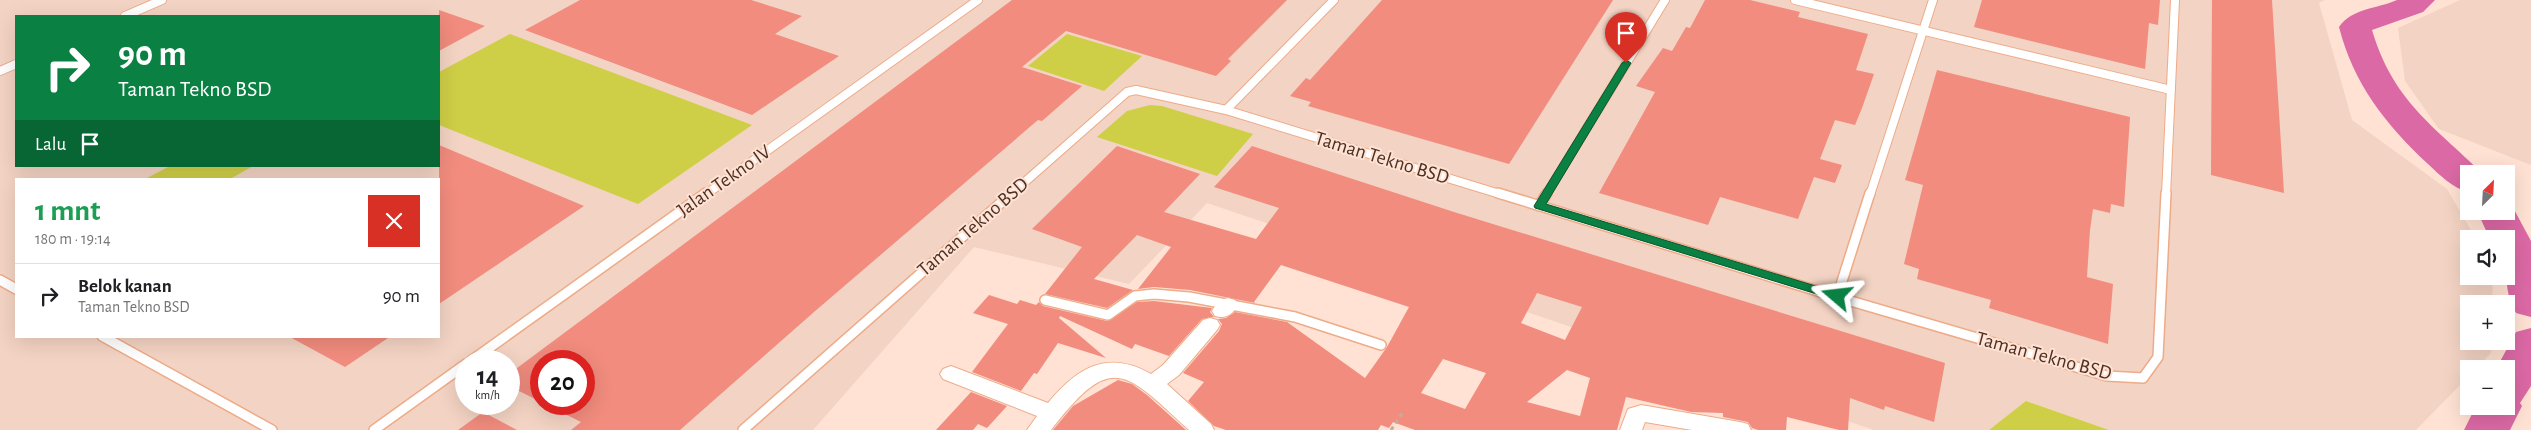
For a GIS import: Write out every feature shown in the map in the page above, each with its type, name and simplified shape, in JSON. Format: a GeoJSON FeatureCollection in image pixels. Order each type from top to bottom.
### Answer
{"type":"FeatureCollection","features":[{"type":"Feature","properties":{"kind":"street"},"geometry":{"type":"LineString","coordinates":[[1151,385],[1171,370],[1220,314]]}},
{"type":"Feature","properties":{"kind":"street"},"geometry":{"type":"LineString","coordinates":[[1038,430],[1084,380],[1107,369],[1118,368],[1130,371],[1151,385],[1196,428]]}},
{"type":"Feature","properties":{"kind":"street"},"geometry":{"type":"LineString","coordinates":[[951,374],[1052,413]]}},
{"type":"Feature","properties":{"kind":"street"},"geometry":{"type":"LineString","coordinates":[[1631,430],[1636,415],[1640,413],[1740,430]]}},
{"type":"Feature","properties":{"kind":"lane"},"geometry":{"type":"LineString","coordinates":[[127,15],[162,0]]}},
{"type":"Feature","properties":{"kind":"lane","name":"Jalan Tekno IV"},"geometry":{"type":"LineString","coordinates":[[486,350],[978,0]]}},
{"type":"Feature","properties":{"kind":"lane"},"geometry":{"type":"LineString","coordinates":[[1226,110],[1334,0]]}},
{"type":"Feature","properties":{"kind":"lane"},"geometry":{"type":"LineString","coordinates":[[1539,206],[1665,0]]}},
{"type":"Feature","properties":{"kind":"lane"},"geometry":{"type":"LineString","coordinates":[[1795,0],[2171,90]]}},
{"type":"Feature","properties":{"kind":"lane"},"geometry":{"type":"LineString","coordinates":[[1837,296],[1933,0]]}},
{"type":"Feature","properties":{"kind":"lane","name":"Taman Tekno BSD"},"geometry":{"type":"LineString","coordinates":[[743,430],[1127,92],[1143,90],[1226,110],[2107,376],[2144,378],[2158,358],[2175,0]]}},
{"type":"Feature","properties":{"kind":"lane"},"geometry":{"type":"LineString","coordinates":[[0,71],[15,64]]}},
{"type":"Feature","properties":{"kind":"lane"},"geometry":{"type":"LineString","coordinates":[[0,280],[15,288]]}},
{"type":"Feature","properties":{"kind":"lane"},"geometry":{"type":"LineString","coordinates":[[1045,300],[1108,315],[1130,298],[1139,295],[1189,297],[1220,314],[1295,317],[1381,345]]}},
{"type":"Feature","properties":{"kind":"lane"},"geometry":{"type":"LineString","coordinates":[[106,338],[272,430]]}},
{"type":"Feature","properties":{"kind":"lane"},"geometry":{"type":"LineString","coordinates":[[374,430],[455,372]]}},
{"type":"Feature","properties":{"kind":"path"},"geometry":{"type":"LineString","coordinates":[[1391,430],[1403,412]]}},
{"type":"Feature","properties":{"kind":"shaded area"},"geometry":{"type":"Polygon","coordinates":[[[0,0],[2325,0],[2319,3],[2352,120],[2447,189],[2460,211],[2460,220],[2465,220],[2471,230],[2460,230],[2460,285],[2493,285],[2492,295],[2460,295],[2460,350],[2491,350],[2484,360],[2460,360],[2460,385],[2416,430],[2109,430],[2027,401],[1989,430],[1874,430],[1207,203],[1129,284],[974,247],[813,430],[0,430],[0,0]]]}},
{"type":"Feature","properties":{"kind":"shaded area"},"geometry":{"type":"Polygon","coordinates":[[[2460,0],[2531,0],[2531,165],[2439,129],[2405,81],[2398,28],[2460,0]]]}},
{"type":"Feature","properties":{"kind":"shaded area"},"geometry":{"type":"Polygon","coordinates":[[[510,34],[752,125],[638,204],[440,125],[440,71],[510,34]]]}},
{"type":"Feature","properties":{"kind":"shaded area"},"geometry":{"type":"Polygon","coordinates":[[[1067,34],[1142,56],[1104,91],[1028,66],[1067,34]]]}},
{"type":"Feature","properties":{"kind":"shaded area"},"geometry":{"type":"Polygon","coordinates":[[[1150,105],[1162,106],[1253,134],[1217,176],[1097,137],[1127,111],[1150,105]]]}},
{"type":"Feature","properties":{"kind":"shaded area"},"geometry":{"type":"Polygon","coordinates":[[[168,167],[251,167],[232,178],[147,178],[168,167]]]}},
{"type":"Feature","properties":{"kind":"shaded area"},"geometry":{"type":"Polygon","coordinates":[[[2026,401],[2109,430],[1989,430],[2026,401]]]}},
{"type":"Feature","properties":{"kind":"building"},"geometry":{"type":"Polygon","coordinates":[[[580,0],[751,0],[802,16],[775,34],[839,56],[752,115],[525,30],[580,0]]]}},
{"type":"Feature","properties":{"kind":"building"},"geometry":{"type":"Polygon","coordinates":[[[1012,0],[1287,0],[1228,59],[1231,61],[1216,76],[1066,31],[1022,67],[1082,86],[1042,121],[1038,120],[680,430],[571,430],[581,422],[567,415],[595,415],[595,350],[541,350],[1012,0]]]}},
{"type":"Feature","properties":{"kind":"building"},"geometry":{"type":"Polygon","coordinates":[[[1382,0],[1613,0],[1509,164],[1308,106],[1311,102],[1290,96],[1306,78],[1310,80],[1382,0]]]}},
{"type":"Feature","properties":{"kind":"building"},"geometry":{"type":"Polygon","coordinates":[[[1705,0],[1750,0],[1800,12],[1798,17],[1868,34],[1856,70],[1874,74],[1862,108],[1855,125],[1835,120],[1820,159],[1842,165],[1835,183],[1814,177],[1798,219],[1720,197],[1708,225],[1599,193],[1655,92],[1636,86],[1663,48],[1672,51],[1686,27],[1690,28],[1705,0]]]}},
{"type":"Feature","properties":{"kind":"building"},"geometry":{"type":"Polygon","coordinates":[[[1982,0],[2160,0],[2158,25],[2149,23],[2145,69],[1974,27],[1982,0]]]}},
{"type":"Feature","properties":{"kind":"building"},"geometry":{"type":"Polygon","coordinates":[[[2212,0],[2272,0],[2284,193],[2211,175],[2212,0]]]}},
{"type":"Feature","properties":{"kind":"building"},"geometry":{"type":"Polygon","coordinates":[[[439,10],[485,26],[440,50],[439,10]]]}},
{"type":"Feature","properties":{"kind":"building"},"geometry":{"type":"Polygon","coordinates":[[[1937,70],[2130,117],[2124,207],[2111,204],[2110,213],[2093,209],[2090,230],[2087,277],[2113,284],[2108,344],[1989,308],[1991,300],[1917,279],[1919,269],[1904,264],[1923,185],[1905,180],[1937,70]]]}},
{"type":"Feature","properties":{"kind":"building"},"geometry":{"type":"Polygon","coordinates":[[[440,145],[584,206],[440,303],[440,145]]]}},
{"type":"Feature","properties":{"kind":"building"},"geometry":{"type":"Polygon","coordinates":[[[1117,146],[1200,174],[1164,212],[1256,239],[1279,208],[1214,187],[1252,146],[1454,212],[1945,363],[1934,422],[1885,406],[1884,410],[1850,398],[1848,430],[1839,430],[1787,417],[1786,430],[1758,430],[1752,428],[1748,422],[1723,417],[1723,413],[1691,412],[1626,397],[1617,430],[1415,430],[1393,422],[1389,428],[1381,425],[1378,430],[1226,430],[1214,426],[1188,401],[1204,382],[1183,373],[1219,331],[1222,324],[1218,319],[1226,318],[1235,312],[1287,322],[1365,378],[1387,347],[1409,307],[1281,265],[1255,303],[1190,290],[1154,287],[1138,289],[1171,247],[1137,235],[1094,279],[1133,290],[1107,308],[1045,294],[1082,247],[1032,229],[1117,146]],[[1537,293],[1521,323],[1565,340],[1582,307],[1537,293]],[[1443,359],[1421,393],[1465,409],[1486,373],[1443,359]],[[1567,370],[1527,402],[1580,416],[1590,378],[1567,370]]]}},
{"type":"Feature","properties":{"kind":"building"},"geometry":{"type":"Polygon","coordinates":[[[989,295],[1017,304],[1020,300],[1036,305],[1039,302],[1043,306],[1107,321],[1137,302],[1154,301],[1212,308],[1210,312],[1214,317],[1202,319],[1169,356],[1135,344],[1132,349],[1060,316],[1059,318],[1106,358],[1058,343],[1037,374],[1034,373],[1021,391],[972,372],[1008,324],[973,313],[989,295]]]}},
{"type":"Feature","properties":{"kind":"building"},"geometry":{"type":"Polygon","coordinates":[[[292,338],[388,338],[345,367],[292,338]]]}},
{"type":"Feature","properties":{"kind":"building"},"geometry":{"type":"Polygon","coordinates":[[[530,358],[530,396],[520,392],[520,366],[530,358]]]}},
{"type":"Feature","properties":{"kind":"building"},"geometry":{"type":"Polygon","coordinates":[[[1118,380],[1132,384],[1147,395],[1186,430],[1053,430],[1073,406],[1118,380]]]}},
{"type":"Feature","properties":{"kind":"building"},"geometry":{"type":"Polygon","coordinates":[[[971,392],[1007,406],[987,428],[978,424],[973,430],[936,430],[971,392]]]}},
{"type":"Feature","properties":{"kind":"building"},"geometry":{"type":"Polygon","coordinates":[[[479,415],[489,415],[517,430],[458,430],[479,415]]]}},
{"type":"Feature","properties":{"kind":"waterway"},"geometry":{"type":"LineString","coordinates":[[2419,0],[2412,5],[2362,22],[2355,27],[2371,73],[2384,94],[2415,131],[2460,173]]}},
{"type":"Feature","properties":{"kind":"waterway"},"geometry":{"type":"LineString","coordinates":[[2501,220],[2526,270],[2531,303]]}},
{"type":"Feature","properties":{"kind":"waterway"},"geometry":{"type":"LineString","coordinates":[[2515,374],[2531,343]]}},
{"type":"Feature","properties":{"kind":"waterway"},"geometry":{"type":"LineString","coordinates":[[2487,430],[2494,415]]}},
{"type":"Feature","properties":{"kind":"route"},"geometry":{"type":"LineString","coordinates":[[1626,63],[1539,206],[1837,296]]}}]}
